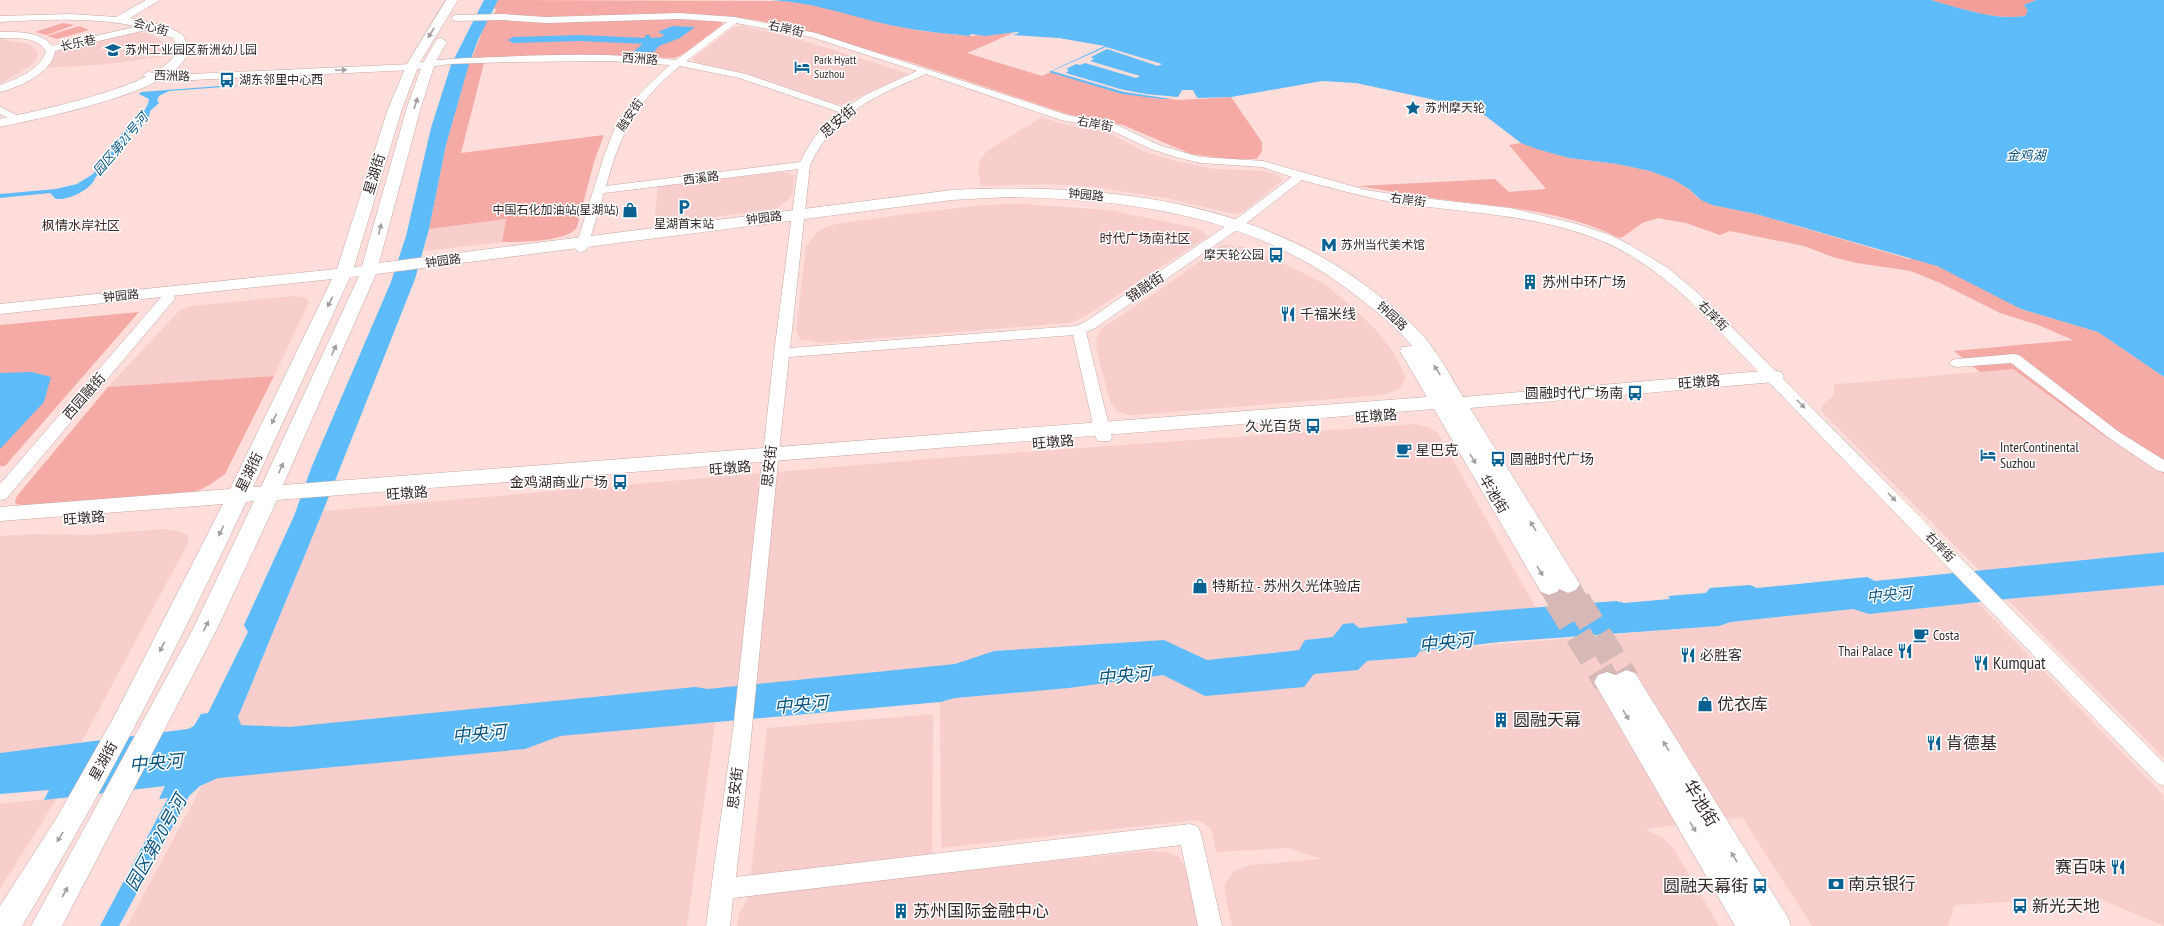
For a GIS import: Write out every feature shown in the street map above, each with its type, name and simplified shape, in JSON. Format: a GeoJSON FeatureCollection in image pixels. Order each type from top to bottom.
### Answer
{"type":"FeatureCollection","features":[{"type":"Feature","properties":{"kind":"main road"},"geometry":{"type":"LineString","coordinates":[[115,21],[144,0]]}},
{"type":"Feature","properties":{"kind":"main road"},"geometry":{"type":"LineString","coordinates":[[115,21],[154,0]]}},
{"type":"Feature","properties":{"kind":"main road","name":"星湖街"},"geometry":{"type":"LineString","coordinates":[[5,926],[80,804],[124,725],[235,501],[342,277],[395,109],[452,0]]}},
{"type":"Feature","properties":{"kind":"main road","name":"星湖街"},"geometry":{"type":"LineString","coordinates":[[46,926],[154,721],[205,629],[267,499],[368,274],[401,152],[419,63],[461,18],[465,0]]}},
{"type":"Feature","properties":{"kind":"main road","name":"会心街"},"geometry":{"type":"LineString","coordinates":[[0,20],[115,21],[148,27],[172,42],[174,48],[173,54],[168,62],[156,75],[107,96],[0,123]]}},
{"type":"Feature","properties":{"kind":"main road","name":"会心街"},"geometry":{"type":"LineString","coordinates":[[0,119],[16,118]]}},
{"type":"Feature","properties":{"kind":"main road","name":"钟园路"},"geometry":{"type":"LineString","coordinates":[[0,315],[168,298],[368,274],[798,217],[954,200],[1030,197],[1121,204],[1232,227],[1296,258],[1338,283],[1379,316],[1400,339],[1446,405]]}},
{"type":"Feature","properties":{"kind":"main road","name":"钟园路"},"geometry":{"type":"LineString","coordinates":[[0,308],[342,277]]}},
{"type":"Feature","properties":{"kind":"main road","name":"旺墩路"},"geometry":{"type":"LineString","coordinates":[[0,514],[267,499],[770,460],[1103,434],[1774,376]]}},
{"type":"Feature","properties":{"kind":"main road","name":"华池街"},"geometry":{"type":"LineString","coordinates":[[1446,405],[1559,585]]}},
{"type":"Feature","properties":{"kind":"main road","name":"旺墩路"},"geometry":{"type":"LineString","coordinates":[[0,525],[235,501]]}},
{"type":"Feature","properties":{"kind":"main road","name":"华池街"},"geometry":{"type":"LineString","coordinates":[[1752,926],[1616,681],[1776,926]]}},
{"type":"Feature","properties":{"kind":"street","name":"右岸街"},"geometry":{"type":"LineString","coordinates":[[461,18],[493,17],[546,20],[679,16],[735,20],[796,31],[926,71],[1065,118],[1115,127],[1155,147],[1176,154],[1201,160],[1263,164],[1300,176],[1366,193],[1531,216],[1606,238],[1649,261],[1694,297],[1774,376],[2164,776]]}},
{"type":"Feature","properties":{"kind":"street","name":"融安街"},"geometry":{"type":"LineString","coordinates":[[582,245],[607,159],[624,122],[644,95],[678,63],[735,20]]}},
{"type":"Feature","properties":{"kind":"street","name":"长乐巷"},"geometry":{"type":"LineString","coordinates":[[50,49],[148,27]]}},
{"type":"Feature","properties":{"kind":"street"},"geometry":{"type":"LineString","coordinates":[[0,35],[35,39],[45,43],[50,49],[50,57],[42,66],[26,77],[0,89]]}},
{"type":"Feature","properties":{"kind":"street","name":"西洲路"},"geometry":{"type":"LineString","coordinates":[[156,75],[183,69],[292,64],[419,63],[607,57],[678,63],[737,76],[844,111]]}},
{"type":"Feature","properties":{"kind":"street","name":"西洲路"},"geometry":{"type":"LineString","coordinates":[[156,75],[171,78],[283,73],[419,63]]}},
{"type":"Feature","properties":{"kind":"street"},"geometry":{"type":"LineString","coordinates":[[283,73],[292,64]]}},
{"type":"Feature","properties":{"kind":"street","name":"思安街"},"geometry":{"type":"LineString","coordinates":[[718,926],[743,730],[781,353],[804,165],[816,140],[844,111],[880,91],[926,71]]}},
{"type":"Feature","properties":{"kind":"street"},"geometry":{"type":"LineString","coordinates":[[0,110],[16,118]]}},
{"type":"Feature","properties":{"kind":"street","name":"西溪路"},"geometry":{"type":"LineString","coordinates":[[599,190],[804,165]]}},
{"type":"Feature","properties":{"kind":"street","name":"锦融街"},"geometry":{"type":"LineString","coordinates":[[1079,330],[1090,325],[1232,227],[1300,176]]}},
{"type":"Feature","properties":{"kind":"street","name":"西园融街"},"geometry":{"type":"LineString","coordinates":[[0,495],[168,298]]}},
{"type":"Feature","properties":{"kind":"street"},"geometry":{"type":"LineString","coordinates":[[781,353],[1079,330],[1103,434]]}},
{"type":"Feature","properties":{"kind":"street"},"geometry":{"type":"LineString","coordinates":[[1957,363],[2014,358],[2114,435],[2164,467]]}},
{"type":"Feature","properties":{"kind":"street"},"geometry":{"type":"LineString","coordinates":[[722,889],[1190,834],[1210,926]]}},
{"type":"Feature","properties":{"kind":"shaded area"},"geometry":{"type":"Polygon","coordinates":[[[498,0],[784,1],[825,7],[881,23],[922,31],[969,36],[1013,33],[967,53],[1042,76],[1055,70],[1198,99],[1231,97],[1262,142],[1262,151],[1257,159],[1227,159],[1191,154],[1123,125],[1070,115],[907,61],[795,29],[756,20],[723,16],[550,18],[493,15],[497,9],[493,9],[498,0]]]}},
{"type":"Feature","properties":{"kind":"shaded area"},"geometry":{"type":"Polygon","coordinates":[[[1931,0],[2036,0],[2024,5],[2028,11],[2025,16],[2002,17],[1965,10],[1931,0]]]}},
{"type":"Feature","properties":{"kind":"shaded area"},"geometry":{"type":"Polygon","coordinates":[[[664,17],[720,21],[723,24],[682,55],[674,58],[607,55],[472,58],[486,22],[491,18],[664,17]]]}},
{"type":"Feature","properties":{"kind":"shaded area"},"geometry":{"type":"Polygon","coordinates":[[[63,23],[74,25],[47,35],[35,32],[63,23]]]}},
{"type":"Feature","properties":{"kind":"shaded area"},"geometry":{"type":"Polygon","coordinates":[[[79,26],[89,30],[57,39],[47,36],[79,26]]]}},
{"type":"Feature","properties":{"kind":"shaded area","name":"Park Hyatt Suzhou"},"geometry":{"type":"Polygon","coordinates":[[[743,26],[788,36],[907,73],[844,104],[836,104],[753,76],[695,62],[693,58],[734,27],[743,26]]]}},
{"type":"Feature","properties":{"kind":"shaded area","name":"苏州工业园区新洲幼儿园"},"geometry":{"type":"Polygon","coordinates":[[[138,32],[150,34],[166,44],[169,49],[167,56],[109,64],[46,68],[55,57],[55,51],[138,32]]]}},
{"type":"Feature","properties":{"kind":"shaded area"},"geometry":{"type":"Polygon","coordinates":[[[0,39],[29,44],[36,49],[38,54],[35,61],[29,67],[0,84],[0,39]]]}},
{"type":"Feature","properties":{"kind":"shaded area"},"geometry":{"type":"Polygon","coordinates":[[[469,63],[484,63],[461,153],[604,135],[594,162],[577,227],[572,232],[564,236],[542,240],[502,242],[506,219],[429,229],[446,145],[469,63]]]}},
{"type":"Feature","properties":{"kind":"shaded area"},"geometry":{"type":"Polygon","coordinates":[[[1042,117],[1066,125],[1105,131],[1143,151],[1175,161],[1215,169],[1263,171],[1276,174],[1283,180],[1243,212],[1233,214],[1166,198],[1094,187],[1049,184],[981,186],[978,172],[980,160],[987,151],[1042,117]]]}},
{"type":"Feature","properties":{"kind":"shaded area"},"geometry":{"type":"Polygon","coordinates":[[[1521,143],[1569,158],[1617,164],[1650,171],[1674,180],[1689,189],[1698,198],[1712,205],[1756,214],[1909,259],[1914,258],[1951,271],[2021,309],[2098,332],[2164,377],[2164,474],[2103,435],[2013,369],[1980,372],[1954,351],[2073,340],[2038,325],[2000,313],[1940,283],[1911,271],[1857,263],[1833,257],[1804,246],[1730,231],[1720,235],[1686,223],[1658,218],[1642,223],[1623,237],[1619,238],[1599,229],[1556,216],[1512,208],[1359,186],[1495,179],[1509,192],[1546,189],[1509,145],[1521,143]]]}},
{"type":"Feature","properties":{"kind":"shaded area"},"geometry":{"type":"Polygon","coordinates":[[[781,172],[790,173],[794,176],[793,193],[788,200],[775,209],[654,225],[658,186],[781,172]]]}},
{"type":"Feature","properties":{"kind":"shaded area"},"geometry":{"type":"Polygon","coordinates":[[[1022,204],[1109,210],[1196,228],[1204,232],[1207,237],[1084,317],[1069,323],[821,343],[800,339],[796,331],[806,247],[816,233],[824,228],[836,224],[914,213],[983,205],[1022,204]]]}},
{"type":"Feature","properties":{"kind":"shaded area"},"geometry":{"type":"Polygon","coordinates":[[[506,219],[502,242],[424,251],[429,229],[506,219]]]}},
{"type":"Feature","properties":{"kind":"shaded area"},"geometry":{"type":"Polygon","coordinates":[[[1227,245],[1244,247],[1294,268],[1324,284],[1350,305],[1374,328],[1393,352],[1404,373],[1405,378],[1401,388],[1382,395],[1136,415],[1129,415],[1117,411],[1110,401],[1096,347],[1097,336],[1101,329],[1167,285],[1220,246],[1227,245]]]}},
{"type":"Feature","properties":{"kind":"shaded area"},"geometry":{"type":"Polygon","coordinates":[[[294,296],[306,298],[309,302],[274,376],[108,387],[180,310],[192,306],[294,296]]]}},
{"type":"Feature","properties":{"kind":"shaded area"},"geometry":{"type":"Polygon","coordinates":[[[139,312],[5,466],[0,466],[0,325],[139,312]]]}},
{"type":"Feature","properties":{"kind":"shaded area"},"geometry":{"type":"Polygon","coordinates":[[[2013,369],[2103,435],[2164,474],[2164,552],[1980,571],[1821,411],[1822,406],[1834,395],[1834,385],[2013,369]]]}},
{"type":"Feature","properties":{"kind":"shaded area"},"geometry":{"type":"Polygon","coordinates":[[[274,376],[225,474],[211,484],[194,493],[28,506],[16,504],[15,501],[17,496],[108,387],[274,376]]]}},
{"type":"Feature","properties":{"kind":"shaded area","name":"金鸡湖商业广场"},"geometry":{"type":"Polygon","coordinates":[[[1415,424],[1431,428],[1438,433],[1536,608],[1407,618],[1409,623],[1359,628],[1353,623],[1333,637],[1305,640],[1299,650],[1207,660],[1164,640],[994,651],[955,664],[720,688],[687,926],[127,926],[238,718],[323,511],[928,459],[1415,424]]]}},
{"type":"Feature","properties":{"kind":"shaded area"},"geometry":{"type":"Polygon","coordinates":[[[165,529],[182,532],[187,535],[188,543],[81,743],[0,753],[0,536],[32,534],[88,535],[165,529]]]}},
{"type":"Feature","properties":{"kind":"shaded area"},"geometry":{"type":"Polygon","coordinates":[[[2164,585],[2164,758],[2007,599],[2164,585]]]}},
{"type":"Feature","properties":{"kind":"shaded area"},"geometry":{"type":"Polygon","coordinates":[[[1977,602],[2164,796],[2164,926],[2095,897],[1955,905],[1948,926],[1812,926],[1742,817],[1645,829],[1663,838],[1674,849],[1719,926],[1232,926],[1225,893],[1225,884],[1234,871],[1251,865],[1321,859],[1288,848],[1216,852],[1211,828],[1197,820],[941,848],[940,702],[955,698],[1069,688],[1163,675],[1205,696],[1314,674],[1358,670],[1367,661],[1416,657],[1419,651],[1719,626],[1731,622],[1853,609],[1869,614],[1977,602]]]}},
{"type":"Feature","properties":{"kind":"shaded area","name":"苏州国际金融中心"},"geometry":{"type":"Polygon","coordinates":[[[933,714],[932,874],[1149,851],[1167,852],[1179,857],[1187,871],[1198,926],[737,926],[740,911],[748,899],[767,728],[933,714]]]}},
{"type":"Feature","properties":{"kind":"shaded area"},"geometry":{"type":"Polygon","coordinates":[[[57,798],[0,889],[0,804],[57,798]]]}},
{"type":"Feature","properties":{"kind":"water"},"geometry":{"type":"Polygon","coordinates":[[[484,0],[498,0],[478,40],[469,64],[446,145],[429,229],[415,279],[323,511],[238,717],[241,725],[289,727],[695,687],[708,689],[955,664],[994,651],[1164,640],[1207,660],[1299,650],[1305,640],[1333,637],[1343,624],[1353,623],[1359,628],[1408,623],[1406,618],[1616,601],[1624,603],[1670,599],[1668,596],[1706,593],[1710,588],[1750,585],[1757,588],[1867,577],[1875,581],[2164,552],[2164,585],[2007,599],[1869,614],[1853,609],[1731,622],[1719,626],[1500,642],[1420,651],[1416,657],[1367,661],[1358,670],[1314,674],[1304,687],[1205,696],[1163,675],[1069,688],[955,698],[940,702],[560,736],[525,749],[218,778],[200,786],[189,796],[119,926],[100,926],[168,798],[159,799],[165,786],[44,800],[49,790],[0,794],[0,753],[188,729],[194,726],[201,714],[208,713],[248,632],[244,625],[294,516],[312,466],[391,282],[406,236],[431,128],[451,65],[484,0]]]}},
{"type":"Feature","properties":{"kind":"water","name":"金鸡湖"},"geometry":{"type":"Polygon","coordinates":[[[771,0],[1931,0],[1978,13],[2002,17],[2014,17],[2025,16],[2028,11],[2024,5],[2036,0],[2164,0],[2164,377],[2098,332],[2021,309],[1937,266],[1756,214],[1712,205],[1701,200],[1689,189],[1674,180],[1650,171],[1617,164],[1569,158],[1537,149],[1521,143],[1483,114],[1435,100],[1356,83],[1322,81],[1231,97],[1163,99],[1122,94],[1049,72],[1105,46],[1059,38],[1013,35],[1019,33],[1017,32],[985,36],[971,34],[969,36],[903,28],[800,3],[771,0]]]}},
{"type":"Feature","properties":{"kind":"water"},"geometry":{"type":"Polygon","coordinates":[[[672,26],[695,27],[680,38],[659,46],[654,52],[633,52],[645,42],[645,35],[649,35],[651,38],[662,37],[664,35],[658,32],[672,26]]]}},
{"type":"Feature","properties":{"kind":"water","name":"园区第21号河"},"geometry":{"type":"Polygon","coordinates":[[[233,85],[237,86],[169,91],[159,96],[157,101],[159,103],[150,111],[149,117],[134,128],[124,146],[117,151],[93,182],[84,190],[73,196],[56,199],[50,193],[0,198],[0,194],[56,189],[77,184],[93,174],[99,164],[119,142],[118,138],[141,115],[148,104],[149,99],[139,94],[141,92],[233,85]]]}},
{"type":"Feature","properties":{"kind":"water"},"geometry":{"type":"Polygon","coordinates":[[[32,372],[51,377],[44,402],[0,449],[0,373],[32,372]]]}},
{"type":"Feature","properties":{"kind":"pier"},"geometry":{"type":"Polygon","coordinates":[[[1106,47],[1162,64],[1158,66],[1107,49],[1091,57],[1094,59],[1090,61],[1140,76],[1136,78],[1085,63],[1080,65],[1076,64],[1066,69],[1069,70],[1066,73],[1120,89],[1146,94],[1178,97],[1182,90],[1193,90],[1198,99],[1178,100],[1124,92],[1052,71],[1106,47]]]}},
{"type":"Feature","properties":{"kind":"waterway"},"geometry":{"type":"LineString","coordinates":[[513,40],[580,38],[646,41]]}},
{"type":"Feature","properties":{"kind":"tunnel"},"geometry":{"type":"LineString","coordinates":[[1568,584],[1578,601]]}},
{"type":"Feature","properties":{"kind":"tunnel"},"geometry":{"type":"LineString","coordinates":[[1549,586],[1558,601]]}},
{"type":"Feature","properties":{"kind":"tunnel"},"geometry":{"type":"LineString","coordinates":[[1557,600],[1607,682]]}},
{"type":"Feature","properties":{"kind":"tunnel"},"geometry":{"type":"LineString","coordinates":[[1577,600],[1626,680]]}},
{"type":"Feature","properties":{"kind":"place","name":"苏州工业园区新洲幼儿园"},"geometry":{"type":"Point","coordinates":[113,50]}},
{"type":"Feature","properties":{"kind":"place","name":"Park Hyatt Suzhou"},"geometry":{"type":"Point","coordinates":[802,67]}},
{"type":"Feature","properties":{"kind":"place","name":"湖东邻里中心西"},"geometry":{"type":"Point","coordinates":[227,80]}},
{"type":"Feature","properties":{"kind":"place","name":"苏州摩天轮"},"geometry":{"type":"Point","coordinates":[1413,108]}},
{"type":"Feature","properties":{"kind":"place","name":"星湖首末站"},"geometry":{"type":"Point","coordinates":[684,207]}},
{"type":"Feature","properties":{"kind":"place","name":"中国石化加油站(星湖站)"},"geometry":{"type":"Point","coordinates":[630,210]}},
{"type":"Feature","properties":{"kind":"place","name":"苏州当代美术馆"},"geometry":{"type":"Point","coordinates":[1329,245]}},
{"type":"Feature","properties":{"kind":"place","name":"摩天轮公园"},"geometry":{"type":"Point","coordinates":[1276,255]}},
{"type":"Feature","properties":{"kind":"place","name":"苏州中环广场"},"geometry":{"type":"Point","coordinates":[1530,282]}},
{"type":"Feature","properties":{"kind":"place","name":"千福米线"},"geometry":{"type":"Point","coordinates":[1288,314]}},
{"type":"Feature","properties":{"kind":"place","name":"圆融时代广场南"},"geometry":{"type":"Point","coordinates":[1635,393]}},
{"type":"Feature","properties":{"kind":"place","name":"久光百货"},"geometry":{"type":"Point","coordinates":[1313,426]}},
{"type":"Feature","properties":{"kind":"place","name":"星巴克"},"geometry":{"type":"Point","coordinates":[1404,450]}},
{"type":"Feature","properties":{"kind":"place","name":"InterContinental Suzhou"},"geometry":{"type":"Point","coordinates":[1988,455]}},
{"type":"Feature","properties":{"kind":"place","name":"圆融时代广场"},"geometry":{"type":"Point","coordinates":[1498,459]}},
{"type":"Feature","properties":{"kind":"place","name":"金鸡湖商业广场"},"geometry":{"type":"Point","coordinates":[620,482]}},
{"type":"Feature","properties":{"kind":"place","name":"特斯拉 - 苏州久光体验店"},"geometry":{"type":"Point","coordinates":[1200,586]}},
{"type":"Feature","properties":{"kind":"place","name":"Costa"},"geometry":{"type":"Point","coordinates":[1921,635]}},
{"type":"Feature","properties":{"kind":"place","name":"Thai Palace"},"geometry":{"type":"Point","coordinates":[1905,651]}},
{"type":"Feature","properties":{"kind":"place","name":"必胜客"},"geometry":{"type":"Point","coordinates":[1688,655]}},
{"type":"Feature","properties":{"kind":"place","name":"Kumquat"},"geometry":{"type":"Point","coordinates":[1981,663]}},
{"type":"Feature","properties":{"kind":"place","name":"优衣库"},"geometry":{"type":"Point","coordinates":[1705,704]}},
{"type":"Feature","properties":{"kind":"place","name":"圆融天幕"},"geometry":{"type":"Point","coordinates":[1501,720]}},
{"type":"Feature","properties":{"kind":"place","name":"肯德基"},"geometry":{"type":"Point","coordinates":[1934,743]}},
{"type":"Feature","properties":{"kind":"place","name":"赛百味"},"geometry":{"type":"Point","coordinates":[2118,867]}},
{"type":"Feature","properties":{"kind":"place","name":"南京银行"},"geometry":{"type":"Point","coordinates":[1836,884]}},
{"type":"Feature","properties":{"kind":"place","name":"圆融天幕街"},"geometry":{"type":"Point","coordinates":[1760,886]}},
{"type":"Feature","properties":{"kind":"place","name":"新光天地"},"geometry":{"type":"Point","coordinates":[2020,906]}},
{"type":"Feature","properties":{"kind":"place","name":"苏州国际金融中心"},"geometry":{"type":"Point","coordinates":[901,911]}},
{"type":"Feature","properties":{"kind":"district","name":"枫情水岸社区"},"geometry":{"type":"Point","coordinates":[81,225]}},
{"type":"Feature","properties":{"kind":"district","name":"时代广场南社区"},"geometry":{"type":"Point","coordinates":[1145,238]}},
{"type":"Feature","properties":{"kind":"water label","name":"中央河"},"geometry":{"type":"Point","coordinates":[1889,595]}},
{"type":"Feature","properties":{"kind":"water label","name":"中央河"},"geometry":{"type":"Point","coordinates":[1446,643]}},
{"type":"Feature","properties":{"kind":"water label","name":"中央河"},"geometry":{"type":"Point","coordinates":[1124,676]}},
{"type":"Feature","properties":{"kind":"water label","name":"中央河"},"geometry":{"type":"Point","coordinates":[801,705]}},
{"type":"Feature","properties":{"kind":"water label","name":"中央河"},"geometry":{"type":"Point","coordinates":[479,734]}},
{"type":"Feature","properties":{"kind":"water label","name":"中央河"},"geometry":{"type":"Point","coordinates":[156,763]}},
{"type":"Feature","properties":{"kind":"water label","name":"园区第20号河"},"geometry":{"type":"Point","coordinates":[156,843]}}]}
